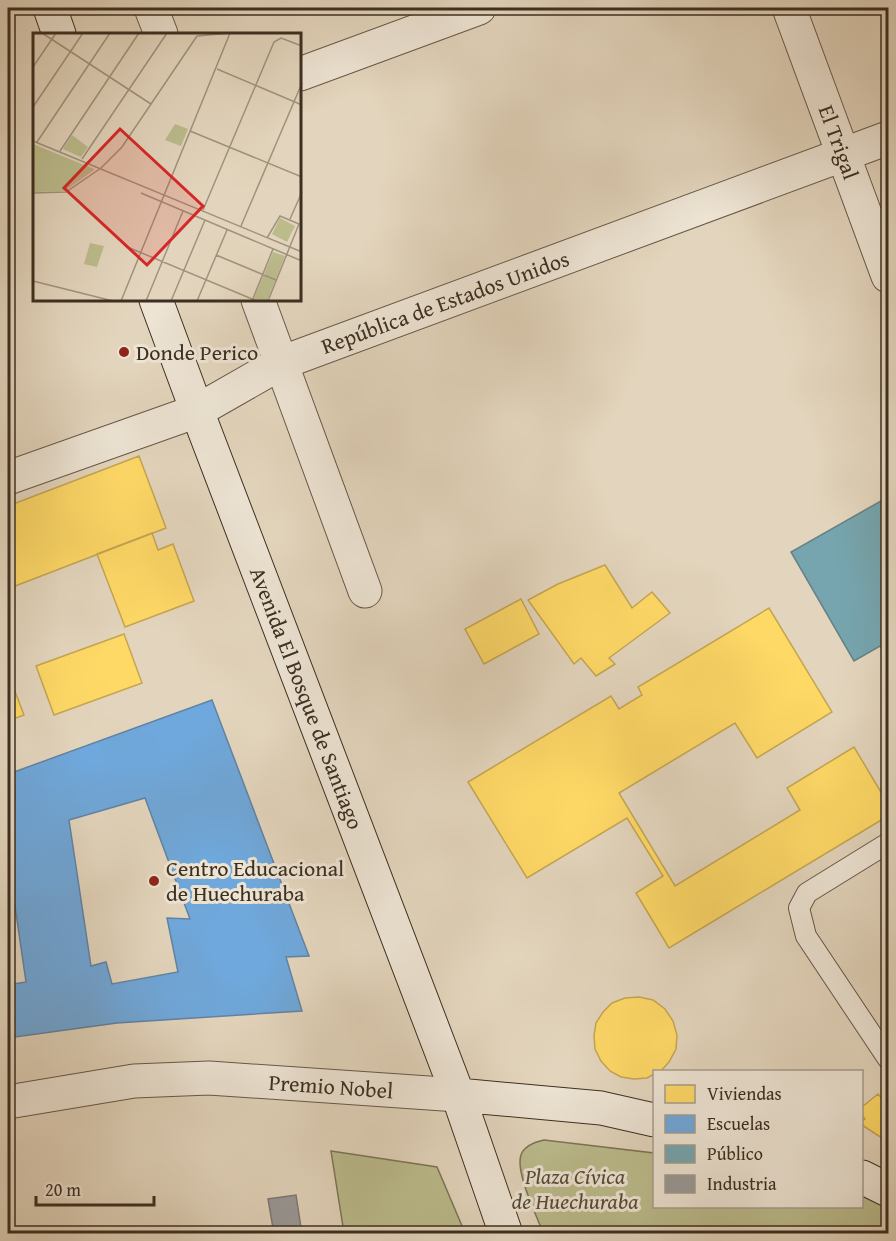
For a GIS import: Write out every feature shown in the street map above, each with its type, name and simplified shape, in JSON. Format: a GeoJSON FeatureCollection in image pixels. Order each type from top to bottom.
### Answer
{"type":"FeatureCollection","features":[{"type":"Feature","properties":{"kind":"street"},"geometry":{"type":"LineString","coordinates":[[50,8],[59,33]]}},
{"type":"Feature","properties":{"kind":"street"},"geometry":{"type":"LineString","coordinates":[[152,8],[161,33]]}},
{"type":"Feature","properties":{"kind":"street"},"geometry":{"type":"LineString","coordinates":[[302,73],[479,8]]}},
{"type":"Feature","properties":{"kind":"street","name":"El Trigal"},"geometry":{"type":"LineString","coordinates":[[789,8],[888,276]]}},
{"type":"Feature","properties":{"kind":"street","name":"República de Estados Unidos"},"geometry":{"type":"LineString","coordinates":[[8,478],[197,411],[281,363],[888,138]]}},
{"type":"Feature","properties":{"kind":"street","name":"Avenida El Bosque de Santiago"},"geometry":{"type":"LineString","coordinates":[[157,302],[458,1095],[506,1233]]}},
{"type":"Feature","properties":{"kind":"street"},"geometry":{"type":"LineString","coordinates":[[259,302],[365,591]]}},
{"type":"Feature","properties":{"kind":"street","name":"Premio Nobel"},"geometry":{"type":"LineString","coordinates":[[8,1102],[134,1081],[209,1078],[458,1095],[601,1108],[653,1120]]}},
{"type":"Feature","properties":{"kind":"street"},"geometry":{"type":"LineString","coordinates":[[863,1178],[888,1190]]}},
{"type":"Feature","properties":{"kind":"lane"},"geometry":{"type":"LineString","coordinates":[[888,843],[807,893],[799,908],[806,936],[888,1059]]}},
{"type":"Feature","properties":{"kind":"green space","name":"Plaza Cívica de Huechuraba"},"geometry":{"type":"Polygon","coordinates":[[[544,1140],[653,1153],[653,1208],[863,1208],[863,1192],[888,1205],[888,1233],[543,1233],[524,1183],[520,1163],[525,1149],[544,1140]]]}},
{"type":"Feature","properties":{"kind":"green space"},"geometry":{"type":"Polygon","coordinates":[[[331,1151],[437,1167],[465,1233],[344,1233],[331,1151]]]}},
{"type":"Feature","properties":{"kind":"building: Viviendas"},"geometry":{"type":"Polygon","coordinates":[[[139,456],[166,528],[10,588],[8,581],[8,506],[139,456]]]}},
{"type":"Feature","properties":{"kind":"building: Viviendas"},"geometry":{"type":"Polygon","coordinates":[[[152,533],[158,550],[173,544],[194,601],[125,627],[97,554],[152,533]]]}},
{"type":"Feature","properties":{"kind":"building: Viviendas"},"geometry":{"type":"Polygon","coordinates":[[[605,565],[632,608],[652,592],[670,613],[609,658],[615,664],[596,676],[581,658],[574,664],[528,600],[558,584],[605,565]]]}},
{"type":"Feature","properties":{"kind":"building: Viviendas"},"geometry":{"type":"Polygon","coordinates":[[[521,599],[539,634],[484,664],[465,629],[521,599]]]}},
{"type":"Feature","properties":{"kind":"building: Viviendas"},"geometry":{"type":"Polygon","coordinates":[[[769,608],[832,712],[757,758],[735,723],[619,793],[675,886],[800,810],[787,788],[854,747],[888,804],[888,816],[669,948],[636,893],[663,876],[627,818],[527,878],[468,782],[611,696],[619,709],[642,695],[638,687],[769,608]]]}},
{"type":"Feature","properties":{"kind":"building: Viviendas"},"geometry":{"type":"Polygon","coordinates":[[[124,634],[142,683],[54,715],[36,666],[124,634]]]}},
{"type":"Feature","properties":{"kind":"building: Viviendas"},"geometry":{"type":"Polygon","coordinates":[[[8,673],[24,715],[8,721],[8,673]]]}},
{"type":"Feature","properties":{"kind":"building: Viviendas"},"geometry":{"type":"Polygon","coordinates":[[[639,997],[653,1000],[665,1009],[673,1021],[677,1035],[676,1049],[669,1062],[662,1070],[653,1070],[653,1075],[647,1078],[621,1077],[610,1071],[601,1061],[595,1049],[596,1023],[612,1003],[625,998],[639,997]]]}},
{"type":"Feature","properties":{"kind":"building: Viviendas"},"geometry":{"type":"Polygon","coordinates":[[[878,1094],[888,1106],[888,1142],[863,1126],[865,1119],[863,1106],[878,1094]]]}},
{"type":"Feature","properties":{"kind":"building: Escuelas"},"geometry":{"type":"Polygon","coordinates":[[[212,700],[309,956],[286,957],[302,1011],[117,1023],[8,1038],[8,985],[26,982],[8,858],[8,801],[15,800],[14,772],[212,700]],[[145,798],[69,820],[91,966],[106,962],[112,984],[178,972],[167,918],[190,919],[145,798]]]}},
{"type":"Feature","properties":{"kind":"building: Público"},"geometry":{"type":"Polygon","coordinates":[[[888,497],[888,660],[880,646],[854,661],[791,552],[888,497]]]}},
{"type":"Feature","properties":{"kind":"building: Industria"},"geometry":{"type":"Polygon","coordinates":[[[296,1195],[302,1234],[274,1234],[268,1199],[296,1195]]]}},
{"type":"Feature","properties":{"kind":"place","name":"Donde Perico"},"geometry":{"type":"Point","coordinates":[124,352]}},
{"type":"Feature","properties":{"kind":"place","name":"Centro Educacional de Huechuraba"},"geometry":{"type":"Point","coordinates":[154,881]}}]}
